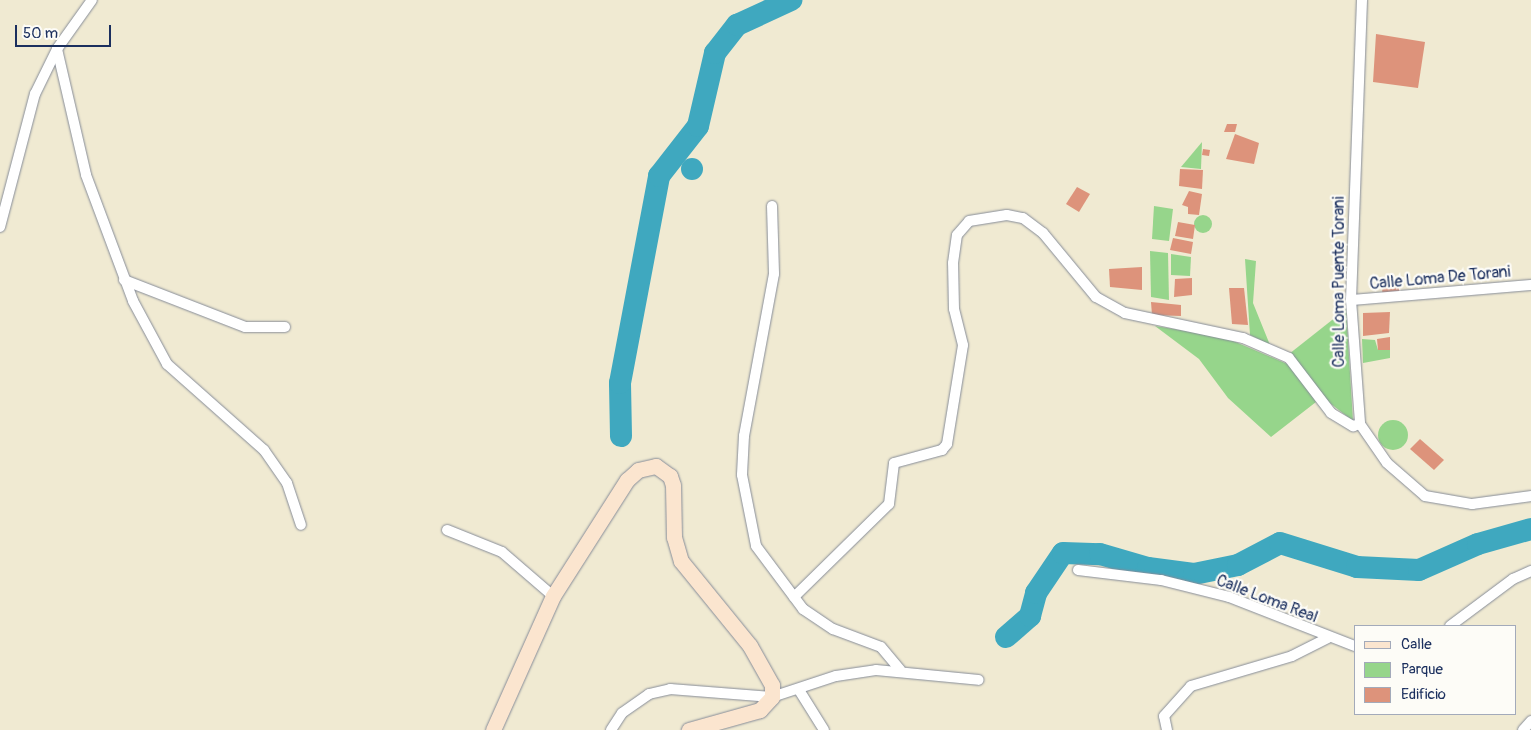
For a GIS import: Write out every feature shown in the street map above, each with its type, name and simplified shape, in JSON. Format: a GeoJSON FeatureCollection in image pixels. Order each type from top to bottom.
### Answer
{"type":"FeatureCollection","features":[{"type":"Feature","properties":{"kind":"main road"},"geometry":{"type":"LineString","coordinates":[[493,730],[553,596],[627,480],[638,470],[656,466],[670,476],[674,537],[681,561],[761,662],[772,697],[753,712],[689,730]]}},
{"type":"Feature","properties":{"kind":"street","name":"Calle Loma Puente Torani"},"geometry":{"type":"LineString","coordinates":[[1360,424],[1351,300],[1359,23],[1362,0]]}},
{"type":"Feature","properties":{"kind":"street"},"geometry":{"type":"LineString","coordinates":[[0,227],[35,94],[57,49],[88,2]]}},
{"type":"Feature","properties":{"kind":"street"},"geometry":{"type":"LineString","coordinates":[[57,49],[86,175],[124,280],[167,364],[264,450],[287,483],[301,525]]}},
{"type":"Feature","properties":{"kind":"street"},"geometry":{"type":"LineString","coordinates":[[772,206],[774,274],[744,436],[742,475],[756,546],[794,597],[832,629],[881,647],[900,670]]}},
{"type":"Feature","properties":{"kind":"street"},"geometry":{"type":"LineString","coordinates":[[794,597],[889,504],[894,464],[942,450],[950,437],[964,345],[952,282],[960,228],[993,216],[1023,218],[1043,233],[1096,297],[1125,313],[1243,338],[1289,358],[1331,413],[1353,426],[1360,424],[1387,463],[1426,496],[1472,504],[1531,496]]}},
{"type":"Feature","properties":{"kind":"street"},"geometry":{"type":"LineString","coordinates":[[124,280],[245,327],[285,326]]}},
{"type":"Feature","properties":{"kind":"street","name":"Calle Loma De Torani"},"geometry":{"type":"LineString","coordinates":[[1351,300],[1531,284]]}},
{"type":"Feature","properties":{"kind":"street"},"geometry":{"type":"LineString","coordinates":[[447,530],[502,552],[553,596]]}},
{"type":"Feature","properties":{"kind":"street","name":"Calle Loma Real"},"geometry":{"type":"LineString","coordinates":[[1078,570],[1161,580],[1229,597],[1328,638],[1354,646]]}},
{"type":"Feature","properties":{"kind":"street"},"geometry":{"type":"LineString","coordinates":[[1451,625],[1513,579],[1531,571]]}},
{"type":"Feature","properties":{"kind":"street"},"geometry":{"type":"LineString","coordinates":[[1167,730],[1164,716],[1191,686],[1292,656],[1328,638]]}},
{"type":"Feature","properties":{"kind":"street"},"geometry":{"type":"LineString","coordinates":[[611,730],[622,713],[642,699],[670,690],[772,697],[799,690],[836,676],[900,670],[979,680]]}},
{"type":"Feature","properties":{"kind":"street"},"geometry":{"type":"LineString","coordinates":[[799,690],[824,730]]}},
{"type":"Feature","properties":{"kind":"street"},"geometry":{"type":"LineString","coordinates":[[1523,730],[1531,721]]}},
{"type":"Feature","properties":{"kind":"green space"},"geometry":{"type":"Polygon","coordinates":[[[1202,142],[1201,169],[1181,167],[1202,142]]]}},
{"type":"Feature","properties":{"kind":"green space"},"geometry":{"type":"Polygon","coordinates":[[[1154,206],[1173,209],[1169,241],[1152,239],[1154,206]]]}},
{"type":"Feature","properties":{"kind":"green space"},"geometry":{"type":"Polygon","coordinates":[[[1203,215],[1209,218],[1212,224],[1209,230],[1203,233],[1197,230],[1194,224],[1197,218],[1203,215]]]}},
{"type":"Feature","properties":{"kind":"green space"},"geometry":{"type":"Polygon","coordinates":[[[1150,251],[1168,253],[1169,300],[1151,297],[1150,251]]]}},
{"type":"Feature","properties":{"kind":"green space"},"geometry":{"type":"Polygon","coordinates":[[[1171,254],[1191,257],[1190,276],[1171,275],[1171,254]]]}},
{"type":"Feature","properties":{"kind":"green space"},"geometry":{"type":"Polygon","coordinates":[[[1245,259],[1256,261],[1253,303],[1270,345],[1250,335],[1245,259]]]}},
{"type":"Feature","properties":{"kind":"green space"},"geometry":{"type":"Polygon","coordinates":[[[1346,309],[1353,421],[1322,397],[1289,354],[1346,309]]]}},
{"type":"Feature","properties":{"kind":"green space"},"geometry":{"type":"Polygon","coordinates":[[[1155,326],[1224,337],[1292,366],[1316,402],[1271,437],[1228,398],[1199,359],[1155,326]]]}},
{"type":"Feature","properties":{"kind":"green space"},"geometry":{"type":"Polygon","coordinates":[[[1362,339],[1375,340],[1378,350],[1390,350],[1390,358],[1363,363],[1362,339]]]}},
{"type":"Feature","properties":{"kind":"green space"},"geometry":{"type":"Polygon","coordinates":[[[1393,420],[1399,421],[1407,429],[1407,441],[1399,449],[1393,450],[1387,449],[1379,441],[1378,435],[1379,429],[1387,421],[1393,420]]]}},
{"type":"Feature","properties":{"kind":"water"},"geometry":{"type":"Polygon","coordinates":[[[692,158],[700,161],[703,169],[700,177],[692,180],[684,177],[681,169],[684,161],[692,158]]]}},
{"type":"Feature","properties":{"kind":"building"},"geometry":{"type":"Polygon","coordinates":[[[1376,34],[1425,42],[1418,88],[1373,82],[1376,34]]]}},
{"type":"Feature","properties":{"kind":"building"},"geometry":{"type":"Polygon","coordinates":[[[1227,124],[1237,124],[1235,132],[1224,132],[1227,124]]]}},
{"type":"Feature","properties":{"kind":"building"},"geometry":{"type":"Polygon","coordinates":[[[1235,134],[1259,143],[1254,164],[1226,159],[1235,134]]]}},
{"type":"Feature","properties":{"kind":"building"},"geometry":{"type":"Polygon","coordinates":[[[1203,149],[1210,150],[1209,156],[1202,155],[1203,149]]]}},
{"type":"Feature","properties":{"kind":"building"},"geometry":{"type":"Polygon","coordinates":[[[1180,169],[1203,170],[1202,189],[1179,186],[1180,169]]]}},
{"type":"Feature","properties":{"kind":"building"},"geometry":{"type":"Polygon","coordinates":[[[1077,187],[1090,194],[1079,212],[1066,204],[1077,187]]]}},
{"type":"Feature","properties":{"kind":"building"},"geometry":{"type":"Polygon","coordinates":[[[1189,191],[1202,194],[1199,215],[1188,214],[1188,207],[1182,205],[1189,191]]]}},
{"type":"Feature","properties":{"kind":"building"},"geometry":{"type":"Polygon","coordinates":[[[1178,222],[1195,225],[1193,239],[1175,236],[1178,222]]]}},
{"type":"Feature","properties":{"kind":"building"},"geometry":{"type":"Polygon","coordinates":[[[1173,238],[1193,242],[1191,254],[1170,250],[1173,238]]]}},
{"type":"Feature","properties":{"kind":"building"},"geometry":{"type":"Polygon","coordinates":[[[1142,267],[1142,290],[1110,287],[1109,269],[1142,267]]]}},
{"type":"Feature","properties":{"kind":"building"},"geometry":{"type":"Polygon","coordinates":[[[1192,278],[1192,295],[1174,297],[1175,279],[1192,278]]]}},
{"type":"Feature","properties":{"kind":"building"},"geometry":{"type":"Polygon","coordinates":[[[1383,282],[1401,284],[1399,297],[1382,294],[1383,282]]]}},
{"type":"Feature","properties":{"kind":"building"},"geometry":{"type":"Polygon","coordinates":[[[1229,288],[1244,288],[1248,325],[1232,324],[1229,288]]]}},
{"type":"Feature","properties":{"kind":"building"},"geometry":{"type":"Polygon","coordinates":[[[1151,302],[1181,305],[1181,316],[1152,315],[1151,302]]]}},
{"type":"Feature","properties":{"kind":"building"},"geometry":{"type":"Polygon","coordinates":[[[1390,312],[1389,333],[1363,336],[1363,313],[1390,312]]]}},
{"type":"Feature","properties":{"kind":"building"},"geometry":{"type":"Polygon","coordinates":[[[1390,337],[1390,350],[1378,350],[1377,339],[1390,337]]]}},
{"type":"Feature","properties":{"kind":"building"},"geometry":{"type":"Polygon","coordinates":[[[1420,439],[1444,460],[1434,470],[1410,449],[1420,439]]]}},
{"type":"Feature","properties":{"kind":"waterway"},"geometry":{"type":"LineString","coordinates":[[621,436],[620,383],[659,176],[698,126],[715,53],[737,25],[791,0]]}},
{"type":"Feature","properties":{"kind":"waterway"},"geometry":{"type":"LineString","coordinates":[[1006,637],[1030,616],[1036,593],[1063,553],[1100,554],[1148,568],[1194,574],[1238,565],[1280,543],[1357,567],[1419,570],[1478,544],[1531,529]]}}]}
